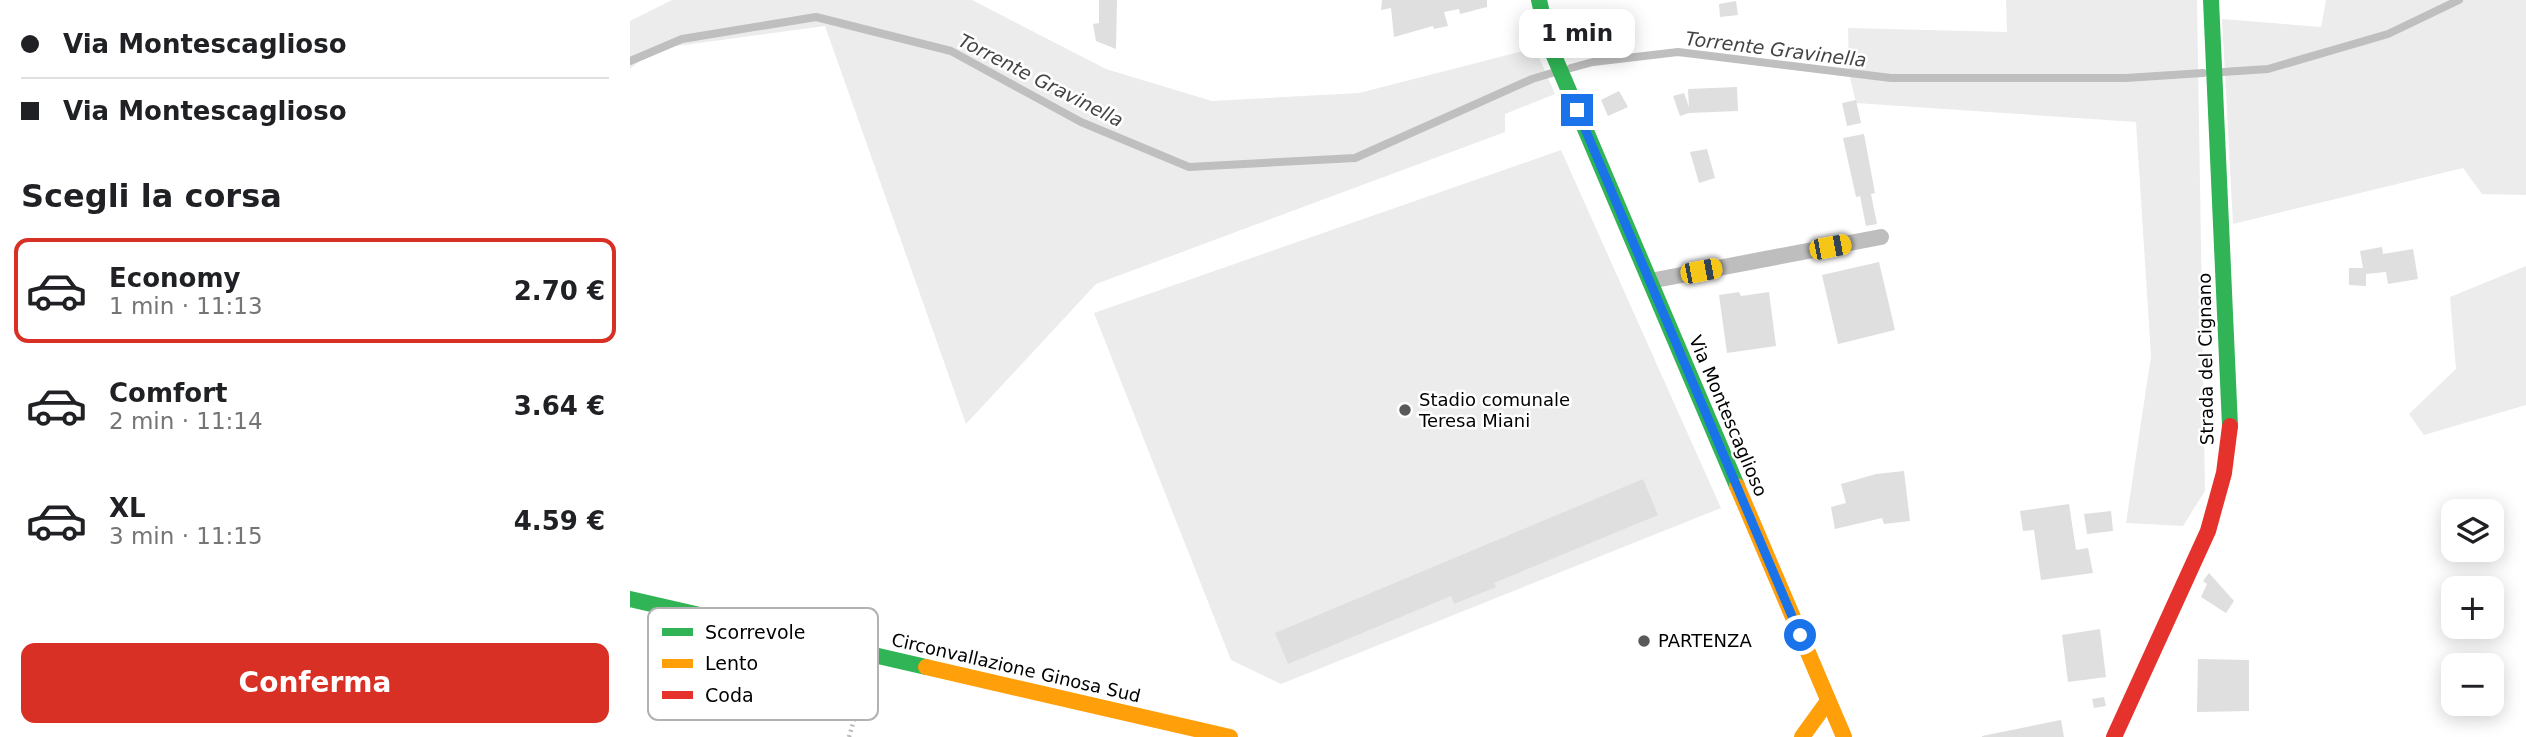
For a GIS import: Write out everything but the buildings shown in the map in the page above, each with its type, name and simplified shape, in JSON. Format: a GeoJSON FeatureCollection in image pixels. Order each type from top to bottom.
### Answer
{"type":"FeatureCollection","features":[{"type":"Feature","properties":{"kind":"street","name":"Via Montescaglioso"},"geometry":{"type":"LineString","coordinates":[[1539,0],[1549,44],[1844,737]]}},
{"type":"Feature","properties":{"kind":"street","name":"Strada del Cignano"},"geometry":{"type":"LineString","coordinates":[[2114,737],[2208,531],[2224,473],[2230,430],[2211,0]]}},
{"type":"Feature","properties":{"kind":"street","name":"Circonvallazione Ginosa Sud"},"geometry":{"type":"LineString","coordinates":[[630,599],[669,608]]}},
{"type":"Feature","properties":{"kind":"street","name":"Circonvallazione Ginosa Sud"},"geometry":{"type":"LineString","coordinates":[[878,656],[1230,737]]}},
{"type":"Feature","properties":{"kind":"street"},"geometry":{"type":"LineString","coordinates":[[1802,737],[1828,701]]}},
{"type":"Feature","properties":{"kind":"lane"},"geometry":{"type":"LineString","coordinates":[[1650,281],[1881,237]]}},
{"type":"Feature","properties":{"kind":"shaded area"},"geometry":{"type":"Polygon","coordinates":[[[672,0],[972,0],[1106,69],[1212,101],[1359,93],[1535,48],[1555,94],[1505,114],[1505,132],[1096,284],[966,424],[825,26],[654,49],[630,69],[630,21],[672,0]]]}},
{"type":"Feature","properties":{"kind":"shaded area"},"geometry":{"type":"Polygon","coordinates":[[[2006,0],[2197,0],[2205,491],[2183,526],[2126,523],[2151,356],[2136,122],[1856,103],[1849,73],[1848,28],[2007,32],[2006,0]]]}},
{"type":"Feature","properties":{"kind":"shaded area"},"geometry":{"type":"Polygon","coordinates":[[[2326,0],[2526,0],[2526,195],[2482,194],[2463,168],[2233,224],[2222,19],[2321,27],[2326,0]]]}},
{"type":"Feature","properties":{"kind":"shaded area","name":"Stadio comunale Teresa Miani"},"geometry":{"type":"Polygon","coordinates":[[[1561,150],[1721,508],[1281,684],[1231,660],[1094,313],[1561,150]]]}},
{"type":"Feature","properties":{"kind":"shaded area"},"geometry":{"type":"Polygon","coordinates":[[[2526,266],[2526,405],[2424,435],[2409,414],[2456,369],[2450,297],[2526,266]]]}},
{"type":"Feature","properties":{"kind":"waterway","name":"Torrente Gravinella"},"geometry":{"type":"LineString","coordinates":[[2223,72],[2268,69],[2388,34],[2459,0]]}},
{"type":"Feature","properties":{"kind":"waterway","name":"Torrente Gravinella"},"geometry":{"type":"LineString","coordinates":[[630,61],[682,39],[816,17],[951,51],[1081,122],[1189,167],[1355,158],[1532,79],[1552,73]]}},
{"type":"Feature","properties":{"kind":"waterway","name":"Torrente Gravinella"},"geometry":{"type":"LineString","coordinates":[[1571,68],[1593,62],[1678,52],[1891,78],[2126,78],[2203,73]]}},
{"type":"Feature","properties":{"kind":"traffic: fast"},"geometry":{"type":"LineString","coordinates":[[1539,0],[1549,44],[1737,486]]}},
{"type":"Feature","properties":{"kind":"traffic: fast"},"geometry":{"type":"LineString","coordinates":[[2211,0],[2230,426]]}},
{"type":"Feature","properties":{"kind":"traffic: fast"},"geometry":{"type":"LineString","coordinates":[[630,599],[669,608]]}},
{"type":"Feature","properties":{"kind":"traffic: fast"},"geometry":{"type":"LineString","coordinates":[[878,656],[926,667]]}},
{"type":"Feature","properties":{"kind":"traffic: slow"},"geometry":{"type":"LineString","coordinates":[[1737,486],[1844,737]]}},
{"type":"Feature","properties":{"kind":"traffic: slow"},"geometry":{"type":"LineString","coordinates":[[926,667],[1230,737]]}},
{"type":"Feature","properties":{"kind":"traffic: slow"},"geometry":{"type":"LineString","coordinates":[[1802,737],[1828,701]]}},
{"type":"Feature","properties":{"kind":"traffic: jam"},"geometry":{"type":"LineString","coordinates":[[2114,737],[2208,531],[2224,473],[2230,426]]}},
{"type":"Feature","properties":{"kind":"place","name":"Stadio comunale Teresa Miani"},"geometry":{"type":"Point","coordinates":[1405,410]}},
{"type":"Feature","properties":{"kind":"place","name":"PARTENZA"},"geometry":{"type":"Point","coordinates":[1644,641]}},
{"type":"Feature","properties":{"kind":"route"},"geometry":{"type":"LineString","coordinates":[[1577,110],[1800,635]]}}]}
